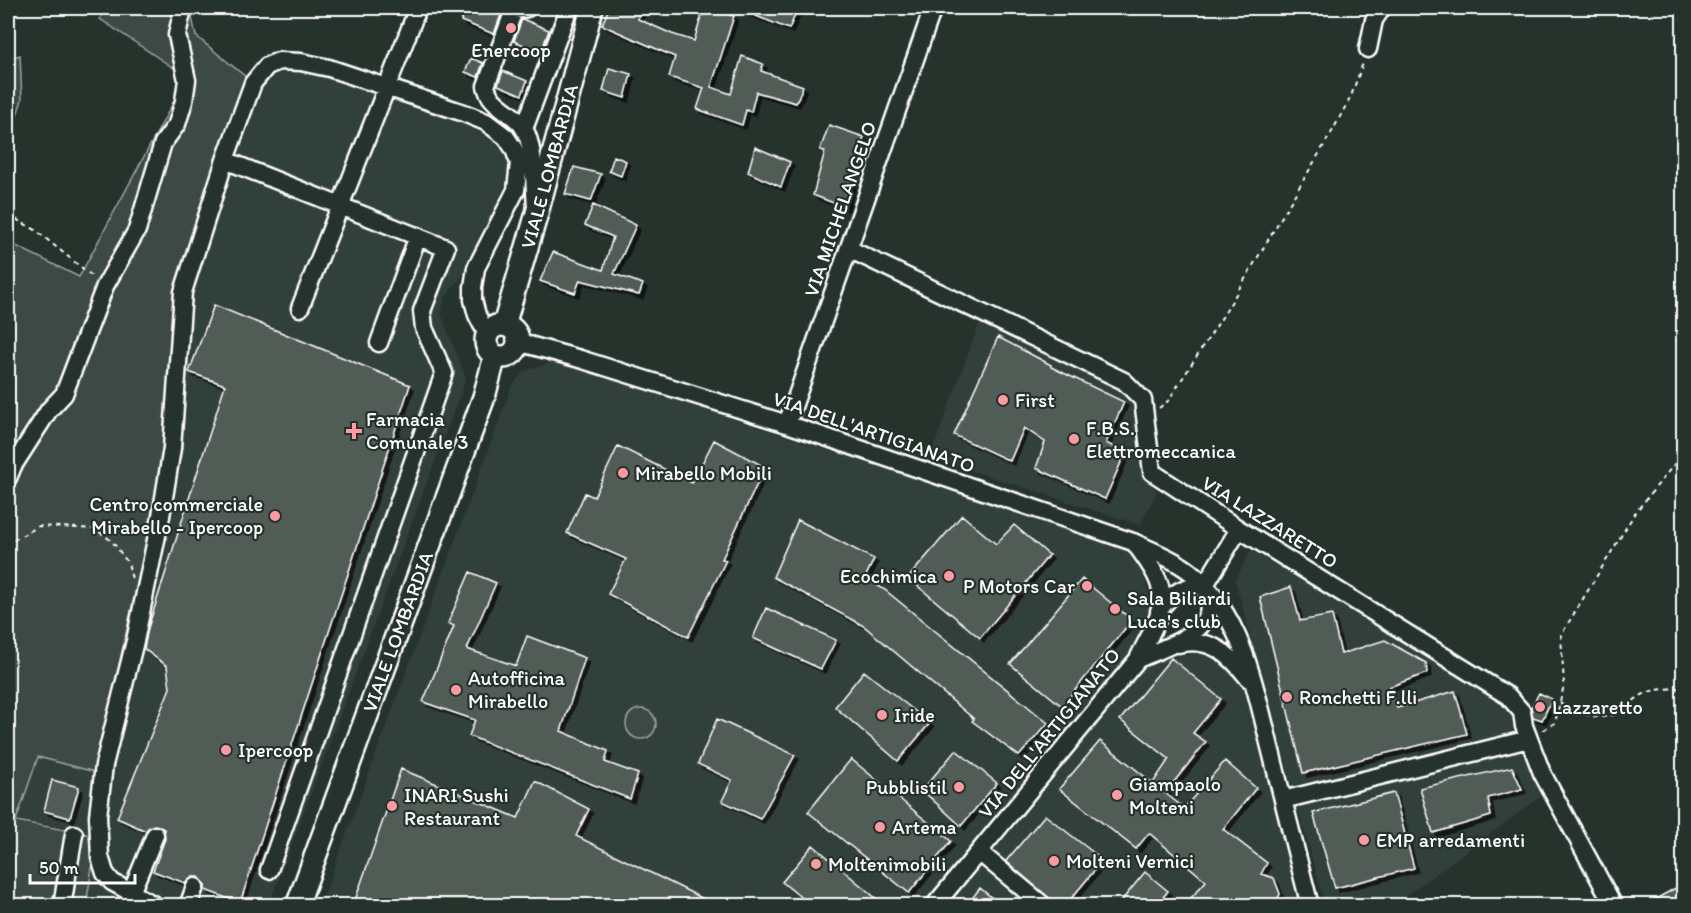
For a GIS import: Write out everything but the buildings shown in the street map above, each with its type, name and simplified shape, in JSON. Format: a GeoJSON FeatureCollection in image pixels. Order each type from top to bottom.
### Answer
{"type":"FeatureCollection","features":[{"type":"Feature","properties":{"kind":"main road","name":"VIALE LOMBARDIA"},"geometry":{"type":"LineString","coordinates":[[497,327],[537,213],[592,8]]}},
{"type":"Feature","properties":{"kind":"main road"},"geometry":{"type":"LineString","coordinates":[[497,327],[516,333],[518,342],[514,352],[505,357],[491,353],[485,339],[497,327]]}},
{"type":"Feature","properties":{"kind":"main road","name":"VIALE LOMBARDIA"},"geometry":{"type":"LineString","coordinates":[[297,906],[484,397],[495,356]]}},
{"type":"Feature","properties":{"kind":"street"},"geometry":{"type":"LineString","coordinates":[[8,478],[13,466],[49,410],[64,394],[105,286],[137,230],[163,143],[177,124],[187,80],[177,35],[183,8]]}},
{"type":"Feature","properties":{"kind":"street"},"geometry":{"type":"LineString","coordinates":[[300,308],[418,8]]}},
{"type":"Feature","properties":{"kind":"street"},"geometry":{"type":"LineString","coordinates":[[518,8],[486,86],[493,102],[521,124],[524,129],[530,146],[537,213]]}},
{"type":"Feature","properties":{"kind":"street"},"geometry":{"type":"LineString","coordinates":[[524,129],[569,8]]}},
{"type":"Feature","properties":{"kind":"street","name":"VIA MICHELANGELO"},"geometry":{"type":"LineString","coordinates":[[787,424],[933,8]]}},
{"type":"Feature","properties":{"kind":"street"},"geometry":{"type":"LineString","coordinates":[[1368,49],[1374,20],[1382,8]]}},
{"type":"Feature","properties":{"kind":"street"},"geometry":{"type":"LineString","coordinates":[[156,906],[112,882],[105,873],[100,857],[98,816],[100,795],[104,765],[135,641],[165,493],[172,448],[183,292],[225,160],[253,83],[267,66],[279,61],[301,62],[329,68],[486,122],[496,128],[514,149],[519,163],[516,190],[476,268],[473,300],[482,325],[497,327]]}},
{"type":"Feature","properties":{"kind":"street"},"geometry":{"type":"LineString","coordinates":[[225,160],[446,248],[422,310],[424,328],[444,373],[269,870]]}},
{"type":"Feature","properties":{"kind":"street"},"geometry":{"type":"LineString","coordinates":[[379,343],[417,236]]}},
{"type":"Feature","properties":{"kind":"street","name":"VIA LAZZARETTO"},"geometry":{"type":"LineString","coordinates":[[849,249],[1124,381],[1143,400],[1152,472],[1239,529],[1508,696],[1522,712],[1542,773],[1614,906]]}},
{"type":"Feature","properties":{"kind":"street","name":"VIA DELL'ARTIGIANATO"},"geometry":{"type":"LineString","coordinates":[[518,342],[580,359],[787,424],[1133,542],[1176,561],[1205,585],[1221,606],[1240,641],[1254,685],[1310,906]]}},
{"type":"Feature","properties":{"kind":"street"},"geometry":{"type":"LineString","coordinates":[[1159,611],[1166,599],[1179,590],[1191,585],[1205,585],[1239,529]]}},
{"type":"Feature","properties":{"kind":"street","name":"VIA DELL'ARTIGIANATO"},"geometry":{"type":"LineString","coordinates":[[934,906],[1138,659],[1159,611],[1162,597],[1148,562],[1133,542]]}},
{"type":"Feature","properties":{"kind":"street","name":"VIA DELL'ARTIGIANATO"},"geometry":{"type":"LineString","coordinates":[[1138,659],[1197,631],[1209,611],[1205,585]]}},
{"type":"Feature","properties":{"kind":"street","name":"VIA DELL'ARTIGIANATO"},"geometry":{"type":"LineString","coordinates":[[1165,647],[1186,642],[1216,647],[1231,657],[1254,685]]}},
{"type":"Feature","properties":{"kind":"street"},"geometry":{"type":"LineString","coordinates":[[1283,800],[1529,739]]}},
{"type":"Feature","properties":{"kind":"street"},"geometry":{"type":"LineString","coordinates":[[62,906],[74,834]]}},
{"type":"Feature","properties":{"kind":"street"},"geometry":{"type":"LineString","coordinates":[[131,893],[155,835]]}},
{"type":"Feature","properties":{"kind":"street"},"geometry":{"type":"LineString","coordinates":[[979,852],[1044,906]]}},
{"type":"Feature","properties":{"kind":"street"},"geometry":{"type":"LineString","coordinates":[[188,906],[195,887]]}},
{"type":"Feature","properties":{"kind":"path"},"geometry":{"type":"LineString","coordinates":[[1145,419],[1168,401],[1226,311],[1351,96],[1368,49]]}},
{"type":"Feature","properties":{"kind":"path"},"geometry":{"type":"LineString","coordinates":[[8,214],[34,229],[105,286]]}},
{"type":"Feature","properties":{"kind":"path"},"geometry":{"type":"LineString","coordinates":[[1529,739],[1555,723],[1564,685],[1561,635],[1635,513],[1683,452]]}},
{"type":"Feature","properties":{"kind":"path"},"geometry":{"type":"LineString","coordinates":[[8,547],[15,540],[39,526],[95,529],[112,542],[128,563],[132,581]]}},
{"type":"Feature","properties":{"kind":"path"},"geometry":{"type":"LineString","coordinates":[[1560,703],[1577,712],[1605,717],[1617,713],[1645,694],[1683,688]]}},
{"type":"Feature","properties":{"kind":"shaded area"},"geometry":{"type":"Polygon","coordinates":[[[106,8],[190,8],[196,36],[246,77],[177,299],[166,455],[95,772],[38,757],[16,821],[97,836],[86,905],[8,905],[8,242],[79,277],[187,77],[100,19],[106,8]]]}},
{"type":"Feature","properties":{"kind":"shaded area"},"geometry":{"type":"Polygon","coordinates":[[[20,55],[22,100],[8,142],[8,59],[20,55]]]}},
{"type":"Feature","properties":{"kind":"shaded area"},"geometry":{"type":"Polygon","coordinates":[[[298,69],[479,123],[492,130],[508,155],[511,170],[489,223],[466,270],[444,299],[441,314],[466,378],[269,905],[86,905],[97,836],[15,821],[37,757],[95,772],[177,299],[246,77],[260,89],[279,71],[298,69]]]}},
{"type":"Feature","properties":{"kind":"shaded area"},"geometry":{"type":"Polygon","coordinates":[[[979,324],[1118,388],[1132,404],[1142,435],[1143,471],[1157,492],[1140,525],[930,457],[979,324]]]}},
{"type":"Feature","properties":{"kind":"shaded area"},"geometry":{"type":"Polygon","coordinates":[[[557,361],[1125,548],[1142,572],[1151,601],[1136,644],[1157,658],[1212,652],[1248,688],[1300,905],[320,906],[512,386],[524,371],[557,361]]]}},
{"type":"Feature","properties":{"kind":"shaded area"},"geometry":{"type":"Polygon","coordinates":[[[1251,551],[1486,685],[1512,715],[1543,795],[1393,905],[1325,905],[1235,580],[1251,551]]]}},
{"type":"Feature","properties":{"kind":"shaded area"},"geometry":{"type":"Polygon","coordinates":[[[641,709],[647,710],[655,718],[655,730],[647,738],[641,739],[635,738],[627,730],[626,724],[627,718],[635,710],[641,709]]]}},
{"type":"Feature","properties":{"kind":"place","name":"Enercoop"},"geometry":{"type":"Point","coordinates":[511,28]}},
{"type":"Feature","properties":{"kind":"place","name":"First"},"geometry":{"type":"Point","coordinates":[1003,400]}},
{"type":"Feature","properties":{"kind":"place","name":"Farmacia Comunale 3"},"geometry":{"type":"Point","coordinates":[354,431]}},
{"type":"Feature","properties":{"kind":"place","name":"F.B.S. Elettromeccanica"},"geometry":{"type":"Point","coordinates":[1074,439]}},
{"type":"Feature","properties":{"kind":"place","name":"Mirabello Mobili"},"geometry":{"type":"Point","coordinates":[623,473]}},
{"type":"Feature","properties":{"kind":"place","name":"Centro commerciale Mirabello - Ipercoop"},"geometry":{"type":"Point","coordinates":[275,516]}},
{"type":"Feature","properties":{"kind":"place","name":"Ecochimica"},"geometry":{"type":"Point","coordinates":[949,576]}},
{"type":"Feature","properties":{"kind":"place","name":"P Motors Car"},"geometry":{"type":"Point","coordinates":[1087,586]}},
{"type":"Feature","properties":{"kind":"place","name":"Sala Biliardi Luca's club"},"geometry":{"type":"Point","coordinates":[1115,609]}},
{"type":"Feature","properties":{"kind":"place","name":"Autofficina Mirabello"},"geometry":{"type":"Point","coordinates":[456,690]}},
{"type":"Feature","properties":{"kind":"place","name":"Ronchetti F.lli"},"geometry":{"type":"Point","coordinates":[1287,697]}},
{"type":"Feature","properties":{"kind":"place","name":"Lazzaretto"},"geometry":{"type":"Point","coordinates":[1540,707]}},
{"type":"Feature","properties":{"kind":"place","name":"Iride"},"geometry":{"type":"Point","coordinates":[882,715]}},
{"type":"Feature","properties":{"kind":"place","name":"Ipercoop"},"geometry":{"type":"Point","coordinates":[226,750]}},
{"type":"Feature","properties":{"kind":"place","name":"Pubblistil"},"geometry":{"type":"Point","coordinates":[959,787]}},
{"type":"Feature","properties":{"kind":"place","name":"Giampaolo Molteni"},"geometry":{"type":"Point","coordinates":[1117,795]}},
{"type":"Feature","properties":{"kind":"place","name":"INARI Sushi Restaurant"},"geometry":{"type":"Point","coordinates":[392,806]}},
{"type":"Feature","properties":{"kind":"place","name":"Artema"},"geometry":{"type":"Point","coordinates":[880,827]}},
{"type":"Feature","properties":{"kind":"place","name":"EMP arredamenti"},"geometry":{"type":"Point","coordinates":[1364,840]}},
{"type":"Feature","properties":{"kind":"place","name":"Molteni Vernici"},"geometry":{"type":"Point","coordinates":[1054,861]}},
{"type":"Feature","properties":{"kind":"place","name":"Moltenimobili"},"geometry":{"type":"Point","coordinates":[816,864]}}]}
